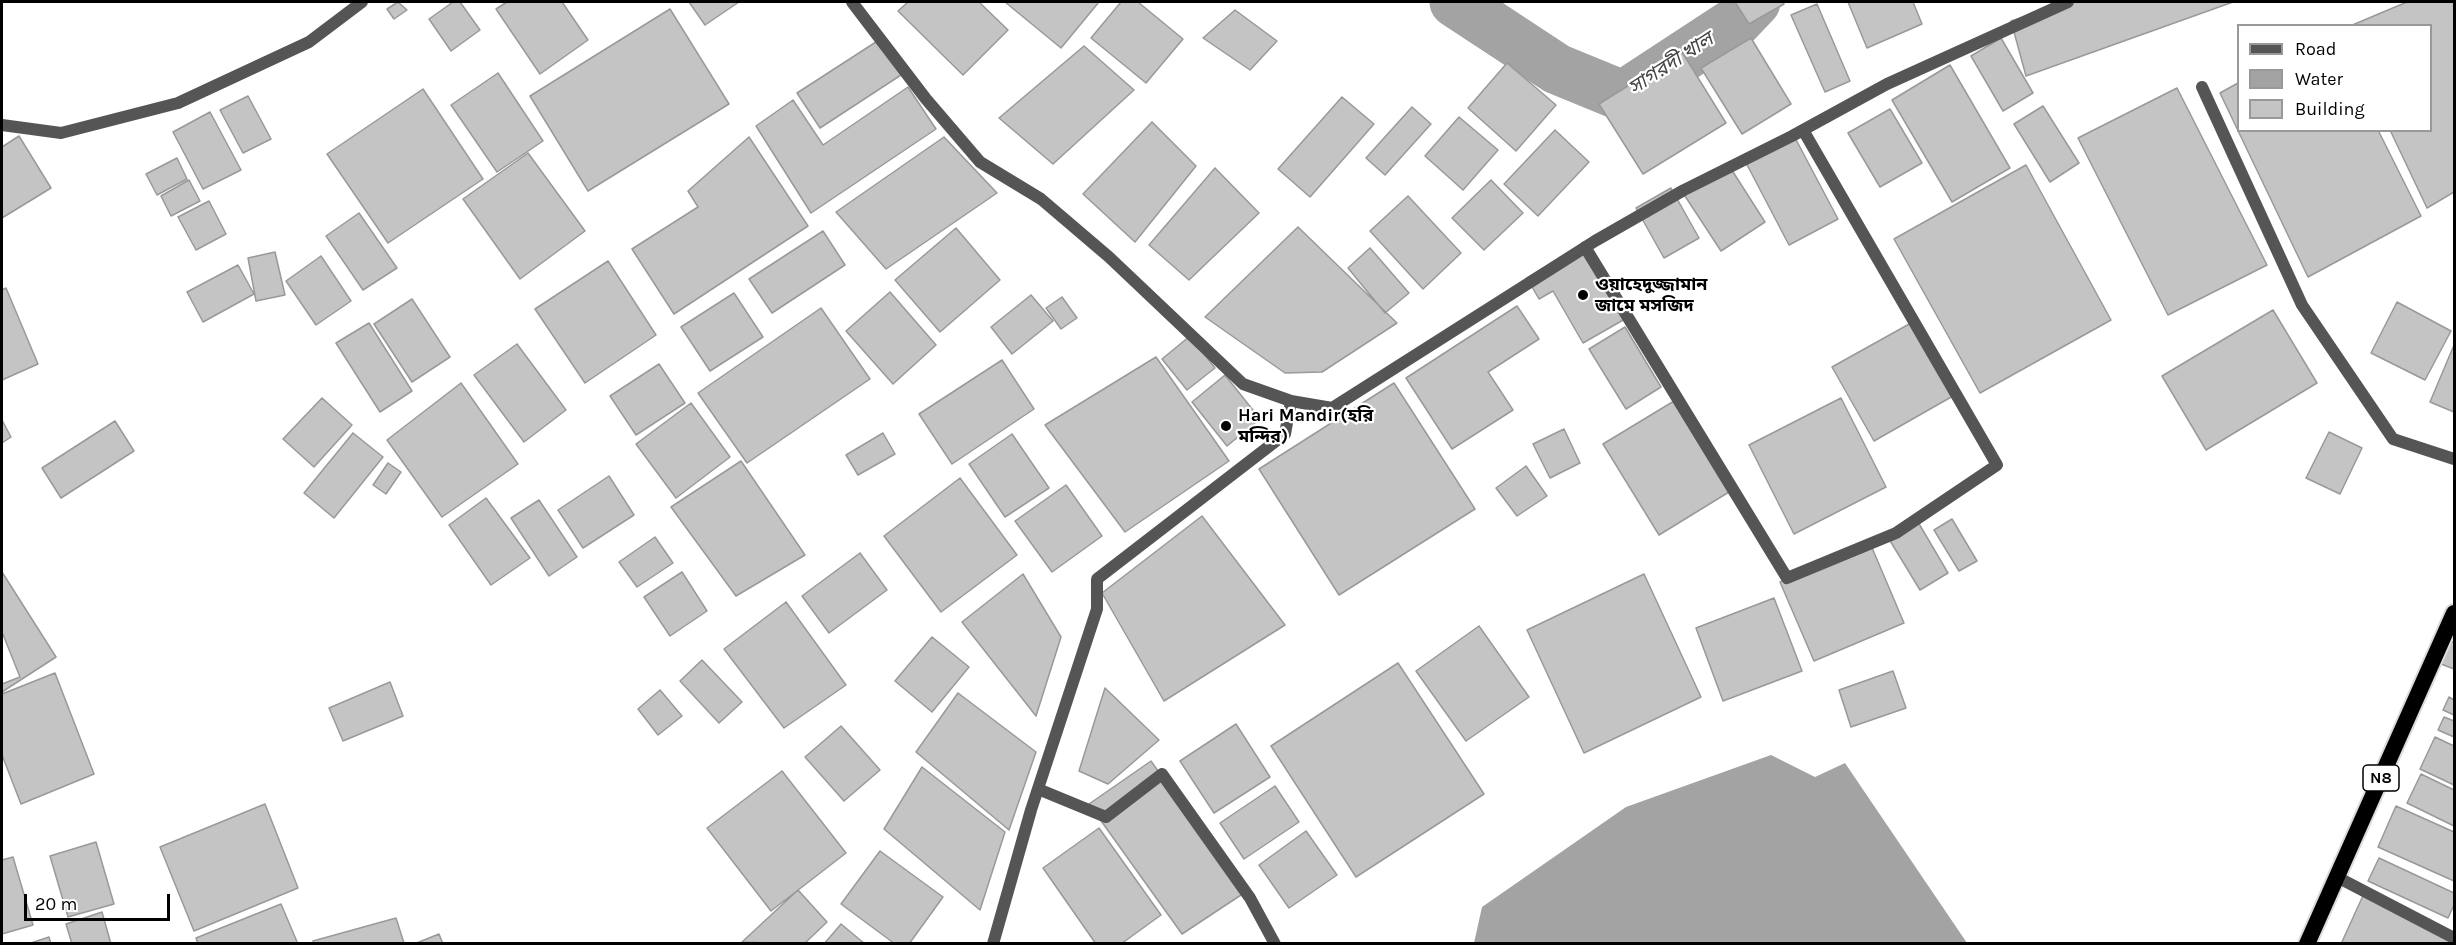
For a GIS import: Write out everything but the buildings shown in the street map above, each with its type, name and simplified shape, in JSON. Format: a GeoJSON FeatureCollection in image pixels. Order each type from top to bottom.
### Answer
{"type":"FeatureCollection","features":[{"type":"Feature","properties":{"kind":"highway","name":"N8"},"geometry":{"type":"LineString","coordinates":[[2307,944],[2454,613]]}},
{"type":"Feature","properties":{"kind":"street"},"geometry":{"type":"LineString","coordinates":[[2,125],[61,133],[178,103],[309,42],[362,2]]}},
{"type":"Feature","properties":{"kind":"street"},"geometry":{"type":"LineString","coordinates":[[852,2],[926,99],[980,162],[1041,199],[1108,257],[1243,384],[1291,401],[1332,408],[1585,248],[1684,190],[1803,130],[1887,84],[2068,2]]}},
{"type":"Feature","properties":{"kind":"street"},"geometry":{"type":"LineString","coordinates":[[2202,87],[2302,305],[2393,439],[2454,459]]}},
{"type":"Feature","properties":{"kind":"street"},"geometry":{"type":"LineString","coordinates":[[1585,248],[1787,578],[1896,533],[1997,465],[1803,130]]}},
{"type":"Feature","properties":{"kind":"street"},"geometry":{"type":"LineString","coordinates":[[993,944],[1038,789],[1097,609],[1096,579],[1285,434],[1291,401]]}},
{"type":"Feature","properties":{"kind":"street"},"geometry":{"type":"LineString","coordinates":[[1038,789],[1106,817],[1162,774],[1250,898],[1275,944]]}},
{"type":"Feature","properties":{"kind":"street"},"geometry":{"type":"LineString","coordinates":[[2337,877],[2454,938]]}},
{"type":"Feature","properties":{"kind":"water"},"geometry":{"type":"Polygon","coordinates":[[[1771,755],[1815,777],[1845,763],[1967,943],[1474,943],[1482,907],[1626,807],[1771,755]]]}},
{"type":"Feature","properties":{"kind":"waterway","name":"সাগরদী খাল"},"geometry":{"type":"LineString","coordinates":[[1455,2],[1557,69],[1623,96],[1736,22],[1755,2]]}},
{"type":"Feature","properties":{"kind":"place","name":"ওয়াহেদুজ্জামান জামে মসজিদ"},"geometry":{"type":"Point","coordinates":[1583,295]}},
{"type":"Feature","properties":{"kind":"place","name":"Hari Mandir(হরি মন্দির)"},"geometry":{"type":"Point","coordinates":[1226,426]}}]}
